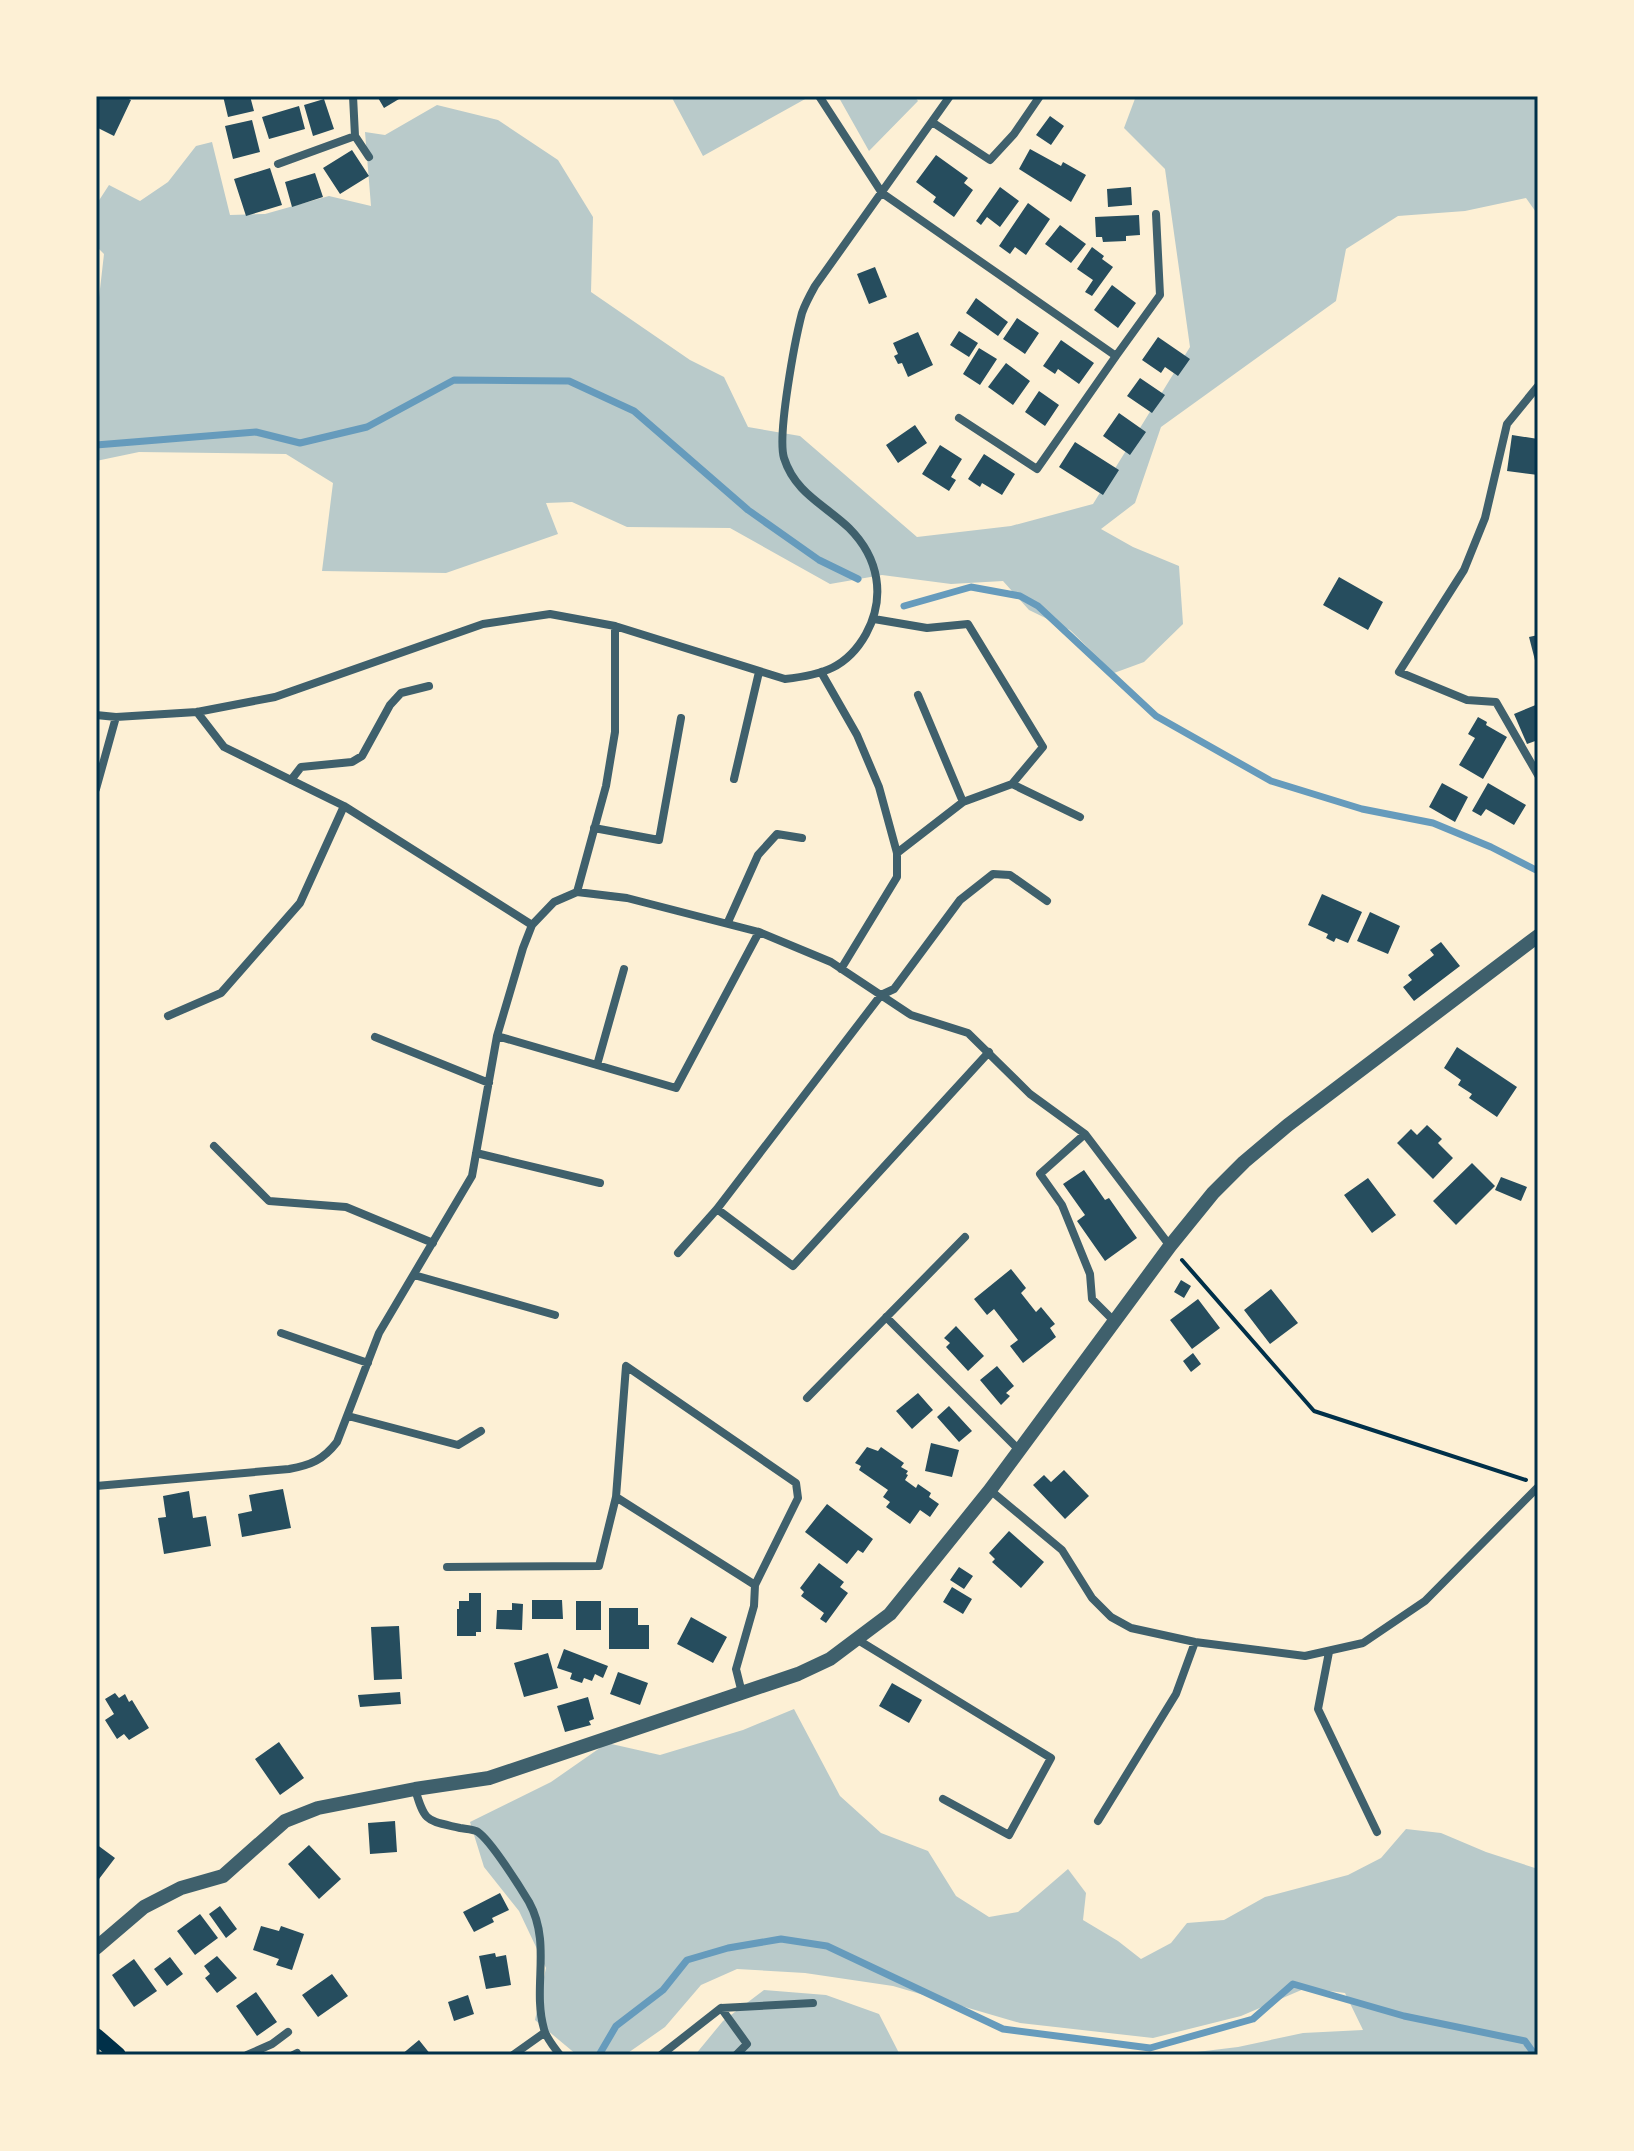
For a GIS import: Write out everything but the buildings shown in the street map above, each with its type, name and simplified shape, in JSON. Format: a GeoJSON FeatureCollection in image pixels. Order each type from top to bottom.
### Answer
{"type":"FeatureCollection","features":[{"type":"Feature","properties":{"kind":"main road"},"geometry":{"type":"LineString","coordinates":[[96,2036],[118,2055]]}},
{"type":"Feature","properties":{"kind":"street"},"geometry":{"type":"LineString","coordinates":[[353,96],[355,136],[369,157]]}},
{"type":"Feature","properties":{"kind":"street"},"geometry":{"type":"LineString","coordinates":[[819,96],[882,193],[1116,356]]}},
{"type":"Feature","properties":{"kind":"street"},"geometry":{"type":"LineString","coordinates":[[96,715],[116,717],[197,712],[275,697],[483,624],[550,614],[615,626],[785,679],[836,667],[856,650],[874,619],[879,581],[866,551],[850,529],[807,496],[792,477],[783,455],[783,422],[802,312],[815,286],[950,96]]}},
{"type":"Feature","properties":{"kind":"street"},"geometry":{"type":"LineString","coordinates":[[932,122],[990,160],[1014,134],[1040,96]]}},
{"type":"Feature","properties":{"kind":"street"},"geometry":{"type":"LineString","coordinates":[[278,164],[355,136]]}},
{"type":"Feature","properties":{"kind":"street"},"geometry":{"type":"LineString","coordinates":[[959,418],[1037,469],[1160,295],[1156,214]]}},
{"type":"Feature","properties":{"kind":"street"},"geometry":{"type":"LineString","coordinates":[[1538,386],[1507,424],[1485,518],[1464,570],[1399,672],[1467,700],[1496,702],[1538,775]]}},
{"type":"Feature","properties":{"kind":"street"},"geometry":{"type":"LineString","coordinates":[[874,619],[927,628],[968,624],[1043,747],[1012,784],[963,802],[897,853]]}},
{"type":"Feature","properties":{"kind":"street"},"geometry":{"type":"LineString","coordinates":[[577,892],[606,786],[615,732],[615,626]]}},
{"type":"Feature","properties":{"kind":"street"},"geometry":{"type":"LineString","coordinates":[[734,779],[759,672]]}},
{"type":"Feature","properties":{"kind":"street"},"geometry":{"type":"LineString","coordinates":[[821,672],[857,735],[879,787],[897,853],[897,877],[841,969]]}},
{"type":"Feature","properties":{"kind":"street"},"geometry":{"type":"LineString","coordinates":[[291,780],[301,767],[352,762],[362,756],[390,705],[401,693],[429,686]]}},
{"type":"Feature","properties":{"kind":"street"},"geometry":{"type":"LineString","coordinates":[[918,695],[963,802]]}},
{"type":"Feature","properties":{"kind":"street"},"geometry":{"type":"LineString","coordinates":[[197,712],[224,747],[344,806],[532,925]]}},
{"type":"Feature","properties":{"kind":"street"},"geometry":{"type":"LineString","coordinates":[[96,789],[116,717]]}},
{"type":"Feature","properties":{"kind":"street"},"geometry":{"type":"LineString","coordinates":[[594,828],[659,840],[681,718]]}},
{"type":"Feature","properties":{"kind":"street"},"geometry":{"type":"LineString","coordinates":[[1012,784],[1080,817]]}},
{"type":"Feature","properties":{"kind":"street"},"geometry":{"type":"LineString","coordinates":[[168,1016],[221,993],[300,903],[344,806]]}},
{"type":"Feature","properties":{"kind":"street"},"geometry":{"type":"LineString","coordinates":[[728,922],[758,855],[777,834],[802,838]]}},
{"type":"Feature","properties":{"kind":"street"},"geometry":{"type":"LineString","coordinates":[[678,1253],[717,1209],[881,995],[894,989],[960,900],[993,874],[1010,875],[1047,901]]}},
{"type":"Feature","properties":{"kind":"street"},"geometry":{"type":"LineString","coordinates":[[96,1486],[311,1465],[327,1455],[337,1442],[379,1333],[472,1176],[497,1036],[532,925],[554,902],[577,892],[627,898],[759,932],[841,969],[911,1015],[968,1033],[1030,1094],[1085,1134],[1170,1246]]}},
{"type":"Feature","properties":{"kind":"street"},"geometry":{"type":"LineString","coordinates":[[497,1036],[676,1088],[759,932]]}},
{"type":"Feature","properties":{"kind":"street"},"geometry":{"type":"LineString","coordinates":[[96,1948],[144,1907],[181,1888],[223,1876],[285,1821],[318,1808],[489,1778],[743,1694],[809,1669],[858,1640],[890,1614],[990,1490],[1170,1246],[1213,1193],[1288,1125],[1538,936]]}},
{"type":"Feature","properties":{"kind":"street"},"geometry":{"type":"LineString","coordinates":[[597,1065],[624,969]]}},
{"type":"Feature","properties":{"kind":"street"},"geometry":{"type":"LineString","coordinates":[[375,1037],[489,1083]]}},
{"type":"Feature","properties":{"kind":"street"},"geometry":{"type":"LineString","coordinates":[[717,1209],[793,1266],[989,1052]]}},
{"type":"Feature","properties":{"kind":"street"},"geometry":{"type":"LineString","coordinates":[[1085,1134],[1040,1174],[1062,1205],[1090,1274],[1092,1299],[1114,1321]]}},
{"type":"Feature","properties":{"kind":"street"},"geometry":{"type":"LineString","coordinates":[[214,1146],[269,1201],[346,1207],[433,1243]]}},
{"type":"Feature","properties":{"kind":"street"},"geometry":{"type":"LineString","coordinates":[[476,1153],[600,1183]]}},
{"type":"Feature","properties":{"kind":"street"},"geometry":{"type":"LineString","coordinates":[[807,1398],[965,1237]]}},
{"type":"Feature","properties":{"kind":"street"},"geometry":{"type":"LineString","coordinates":[[414,1275],[555,1315]]}},
{"type":"Feature","properties":{"kind":"street"},"geometry":{"type":"LineString","coordinates":[[886,1317],[1020,1451]]}},
{"type":"Feature","properties":{"kind":"street"},"geometry":{"type":"LineString","coordinates":[[281,1333],[368,1363]]}},
{"type":"Feature","properties":{"kind":"street"},"geometry":{"type":"LineString","coordinates":[[447,1567],[599,1566],[616,1497],[626,1366],[796,1483],[798,1498],[755,1585],[754,1606],[736,1669],[743,1694]]}},
{"type":"Feature","properties":{"kind":"street"},"geometry":{"type":"LineString","coordinates":[[348,1416],[458,1445],[481,1431]]}},
{"type":"Feature","properties":{"kind":"street"},"geometry":{"type":"LineString","coordinates":[[990,1490],[1062,1550],[1092,1598],[1111,1617],[1131,1628],[1195,1642],[1305,1656],[1363,1643],[1425,1601],[1538,1485]]}},
{"type":"Feature","properties":{"kind":"street"},"geometry":{"type":"LineString","coordinates":[[616,1497],[755,1585]]}},
{"type":"Feature","properties":{"kind":"street"},"geometry":{"type":"LineString","coordinates":[[858,1640],[1051,1758],[1009,1835],[943,1799]]}},
{"type":"Feature","properties":{"kind":"street"},"geometry":{"type":"LineString","coordinates":[[1098,1821],[1176,1694],[1195,1642]]}},
{"type":"Feature","properties":{"kind":"street"},"geometry":{"type":"LineString","coordinates":[[1329,1652],[1318,1709],[1377,1832]]}},
{"type":"Feature","properties":{"kind":"street"},"geometry":{"type":"LineString","coordinates":[[415,1789],[422,1814],[431,1821],[477,1831],[530,1903],[542,1952],[541,2016],[544,2033],[560,2055]]}},
{"type":"Feature","properties":{"kind":"street"},"geometry":{"type":"LineString","coordinates":[[661,2055],[721,2008],[813,2003]]}},
{"type":"Feature","properties":{"kind":"street"},"geometry":{"type":"LineString","coordinates":[[721,2008],[747,2044],[736,2055]]}},
{"type":"Feature","properties":{"kind":"street"},"geometry":{"type":"LineString","coordinates":[[247,2055],[272,2044],[288,2032]]}},
{"type":"Feature","properties":{"kind":"street"},"geometry":{"type":"LineString","coordinates":[[513,2055],[544,2033]]}},
{"type":"Feature","properties":{"kind":"path"},"geometry":{"type":"LineString","coordinates":[[1170,1246],[1314,1411],[1538,1485]]}},
{"type":"Feature","properties":{"kind":"shaded area"},"geometry":{"type":"Polygon","coordinates":[[[671,96],[805,96],[807,98],[703,156],[671,96]]]}},
{"type":"Feature","properties":{"kind":"shaded area"},"geometry":{"type":"Polygon","coordinates":[[[838,96],[914,96],[918,101],[869,151],[838,96]]]}},
{"type":"Feature","properties":{"kind":"shaded area"},"geometry":{"type":"Polygon","coordinates":[[[1136,96],[1538,96],[1538,215],[1526,198],[1465,211],[1398,216],[1346,249],[1336,301],[1161,427],[1135,503],[1101,529],[1133,547],[1179,566],[1183,624],[1144,662],[1114,673],[1070,630],[1029,610],[1003,581],[951,584],[882,575],[830,584],[730,528],[627,527],[572,502],[546,503],[558,534],[446,573],[322,571],[333,483],[286,454],[139,452],[96,461],[96,324],[104,254],[96,246],[96,205],[109,185],[140,201],[168,182],[196,146],[212,142],[230,215],[265,214],[329,196],[371,206],[365,132],[385,135],[437,105],[498,120],[558,160],[593,217],[591,292],[690,360],[724,377],[748,427],[800,436],[917,537],[1011,526],[1093,504],[1190,347],[1165,169],[1124,128],[1136,96]]]}},
{"type":"Feature","properties":{"kind":"shaded area"},"geometry":{"type":"Polygon","coordinates":[[[794,1709],[840,1796],[881,1833],[928,1851],[956,1896],[989,1917],[1018,1912],[1068,1869],[1086,1893],[1083,1920],[1141,1959],[1171,1943],[1187,1923],[1224,1920],[1265,1897],[1348,1875],[1381,1858],[1406,1829],[1441,1833],[1538,1869],[1538,2055],[1172,2055],[1238,2047],[1303,2033],[1363,2030],[1345,1993],[1306,1988],[1241,2016],[1153,2038],[1020,2023],[893,1986],[805,1973],[737,1969],[701,1985],[665,2027],[625,2055],[577,2055],[535,2020],[546,1968],[519,1911],[484,1867],[470,1822],[551,1782],[607,1743],[660,1755],[743,1730],[794,1709]]]}},
{"type":"Feature","properties":{"kind":"shaded area"},"geometry":{"type":"Polygon","coordinates":[[[764,1990],[826,1995],[879,2014],[899,2053],[908,2055],[695,2055],[723,2021],[764,1990]]]}},
{"type":"Feature","properties":{"kind":"waterway"},"geometry":{"type":"LineString","coordinates":[[96,445],[256,432],[300,443],[367,427],[454,380],[569,381],[634,411],[748,510],[819,560],[858,579]]}},
{"type":"Feature","properties":{"kind":"waterway"},"geometry":{"type":"LineString","coordinates":[[904,606],[971,587],[1020,596],[1038,606],[1156,716],[1271,781],[1362,809],[1433,823],[1538,871]]}},
{"type":"Feature","properties":{"kind":"waterway"},"geometry":{"type":"LineString","coordinates":[[599,2055],[616,2026],[663,1990],[687,1960],[728,1948],[781,1939],[827,1946],[1003,2029],[1150,2048],[1253,2019],[1293,1984],[1404,2016],[1525,2041],[1535,2055]]}}]}
